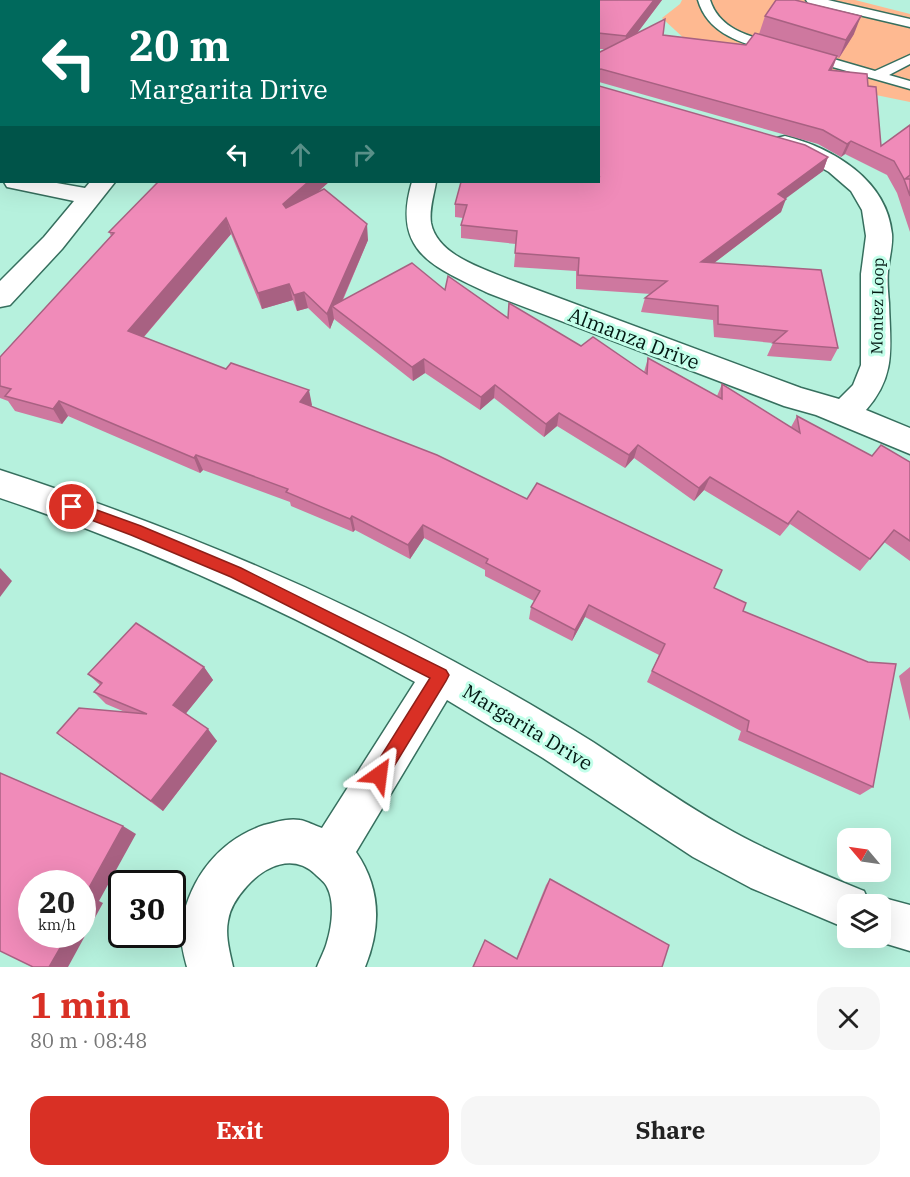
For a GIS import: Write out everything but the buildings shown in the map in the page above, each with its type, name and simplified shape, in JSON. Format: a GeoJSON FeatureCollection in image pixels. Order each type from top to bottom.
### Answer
{"type":"FeatureCollection","features":[{"type":"Feature","properties":{"kind":"street","name":"Montez Loop"},"geometry":{"type":"LineString","coordinates":[[759,136],[809,151],[837,167],[860,186],[874,210],[879,236],[874,274],[876,365],[865,391],[844,414]]}},
{"type":"Feature","properties":{"kind":"street"},"geometry":{"type":"LineString","coordinates":[[28,183],[97,189]]}},
{"type":"Feature","properties":{"kind":"street","name":"Almanza Drive"},"geometry":{"type":"LineString","coordinates":[[424,183],[417,213],[421,236],[434,253],[453,265],[498,286],[795,398],[844,414],[910,441]]}},
{"type":"Feature","properties":{"kind":"street"},"geometry":{"type":"LineString","coordinates":[[0,298],[53,243],[97,189]]}},
{"type":"Feature","properties":{"kind":"street","name":"Margarita Drive"},"geometry":{"type":"LineString","coordinates":[[0,484],[136,530],[236,572],[441,675],[523,723],[691,831],[781,880],[837,903]]}},
{"type":"Feature","properties":{"kind":"street"},"geometry":{"type":"LineString","coordinates":[[330,855],[441,675]]}},
{"type":"Feature","properties":{"kind":"street"},"geometry":{"type":"LineString","coordinates":[[210,967],[205,949],[205,922],[213,896],[227,873],[245,856],[267,844],[289,841],[310,845],[330,855],[345,874],[354,901],[354,930],[345,959],[340,967]]}},
{"type":"Feature","properties":{"kind":"street"},"geometry":{"type":"LineString","coordinates":[[891,923],[910,928]]}},
{"type":"Feature","properties":{"kind":"lane"},"geometry":{"type":"LineString","coordinates":[[704,0],[705,9],[714,21],[730,33],[879,74],[910,85]]}},
{"type":"Feature","properties":{"kind":"lane"},"geometry":{"type":"LineString","coordinates":[[812,0],[910,23]]}},
{"type":"Feature","properties":{"kind":"lane"},"geometry":{"type":"LineString","coordinates":[[879,74],[910,59]]}},
{"type":"Feature","properties":{"kind":"shaded area"},"geometry":{"type":"Polygon","coordinates":[[[682,0],[855,0],[910,14],[910,102],[837,87],[688,42],[662,18],[682,0]]]}},
{"type":"Feature","properties":{"kind":"route"},"geometry":{"type":"LineString","coordinates":[[72,507],[136,530],[236,572],[441,675],[379,775]]}}]}
